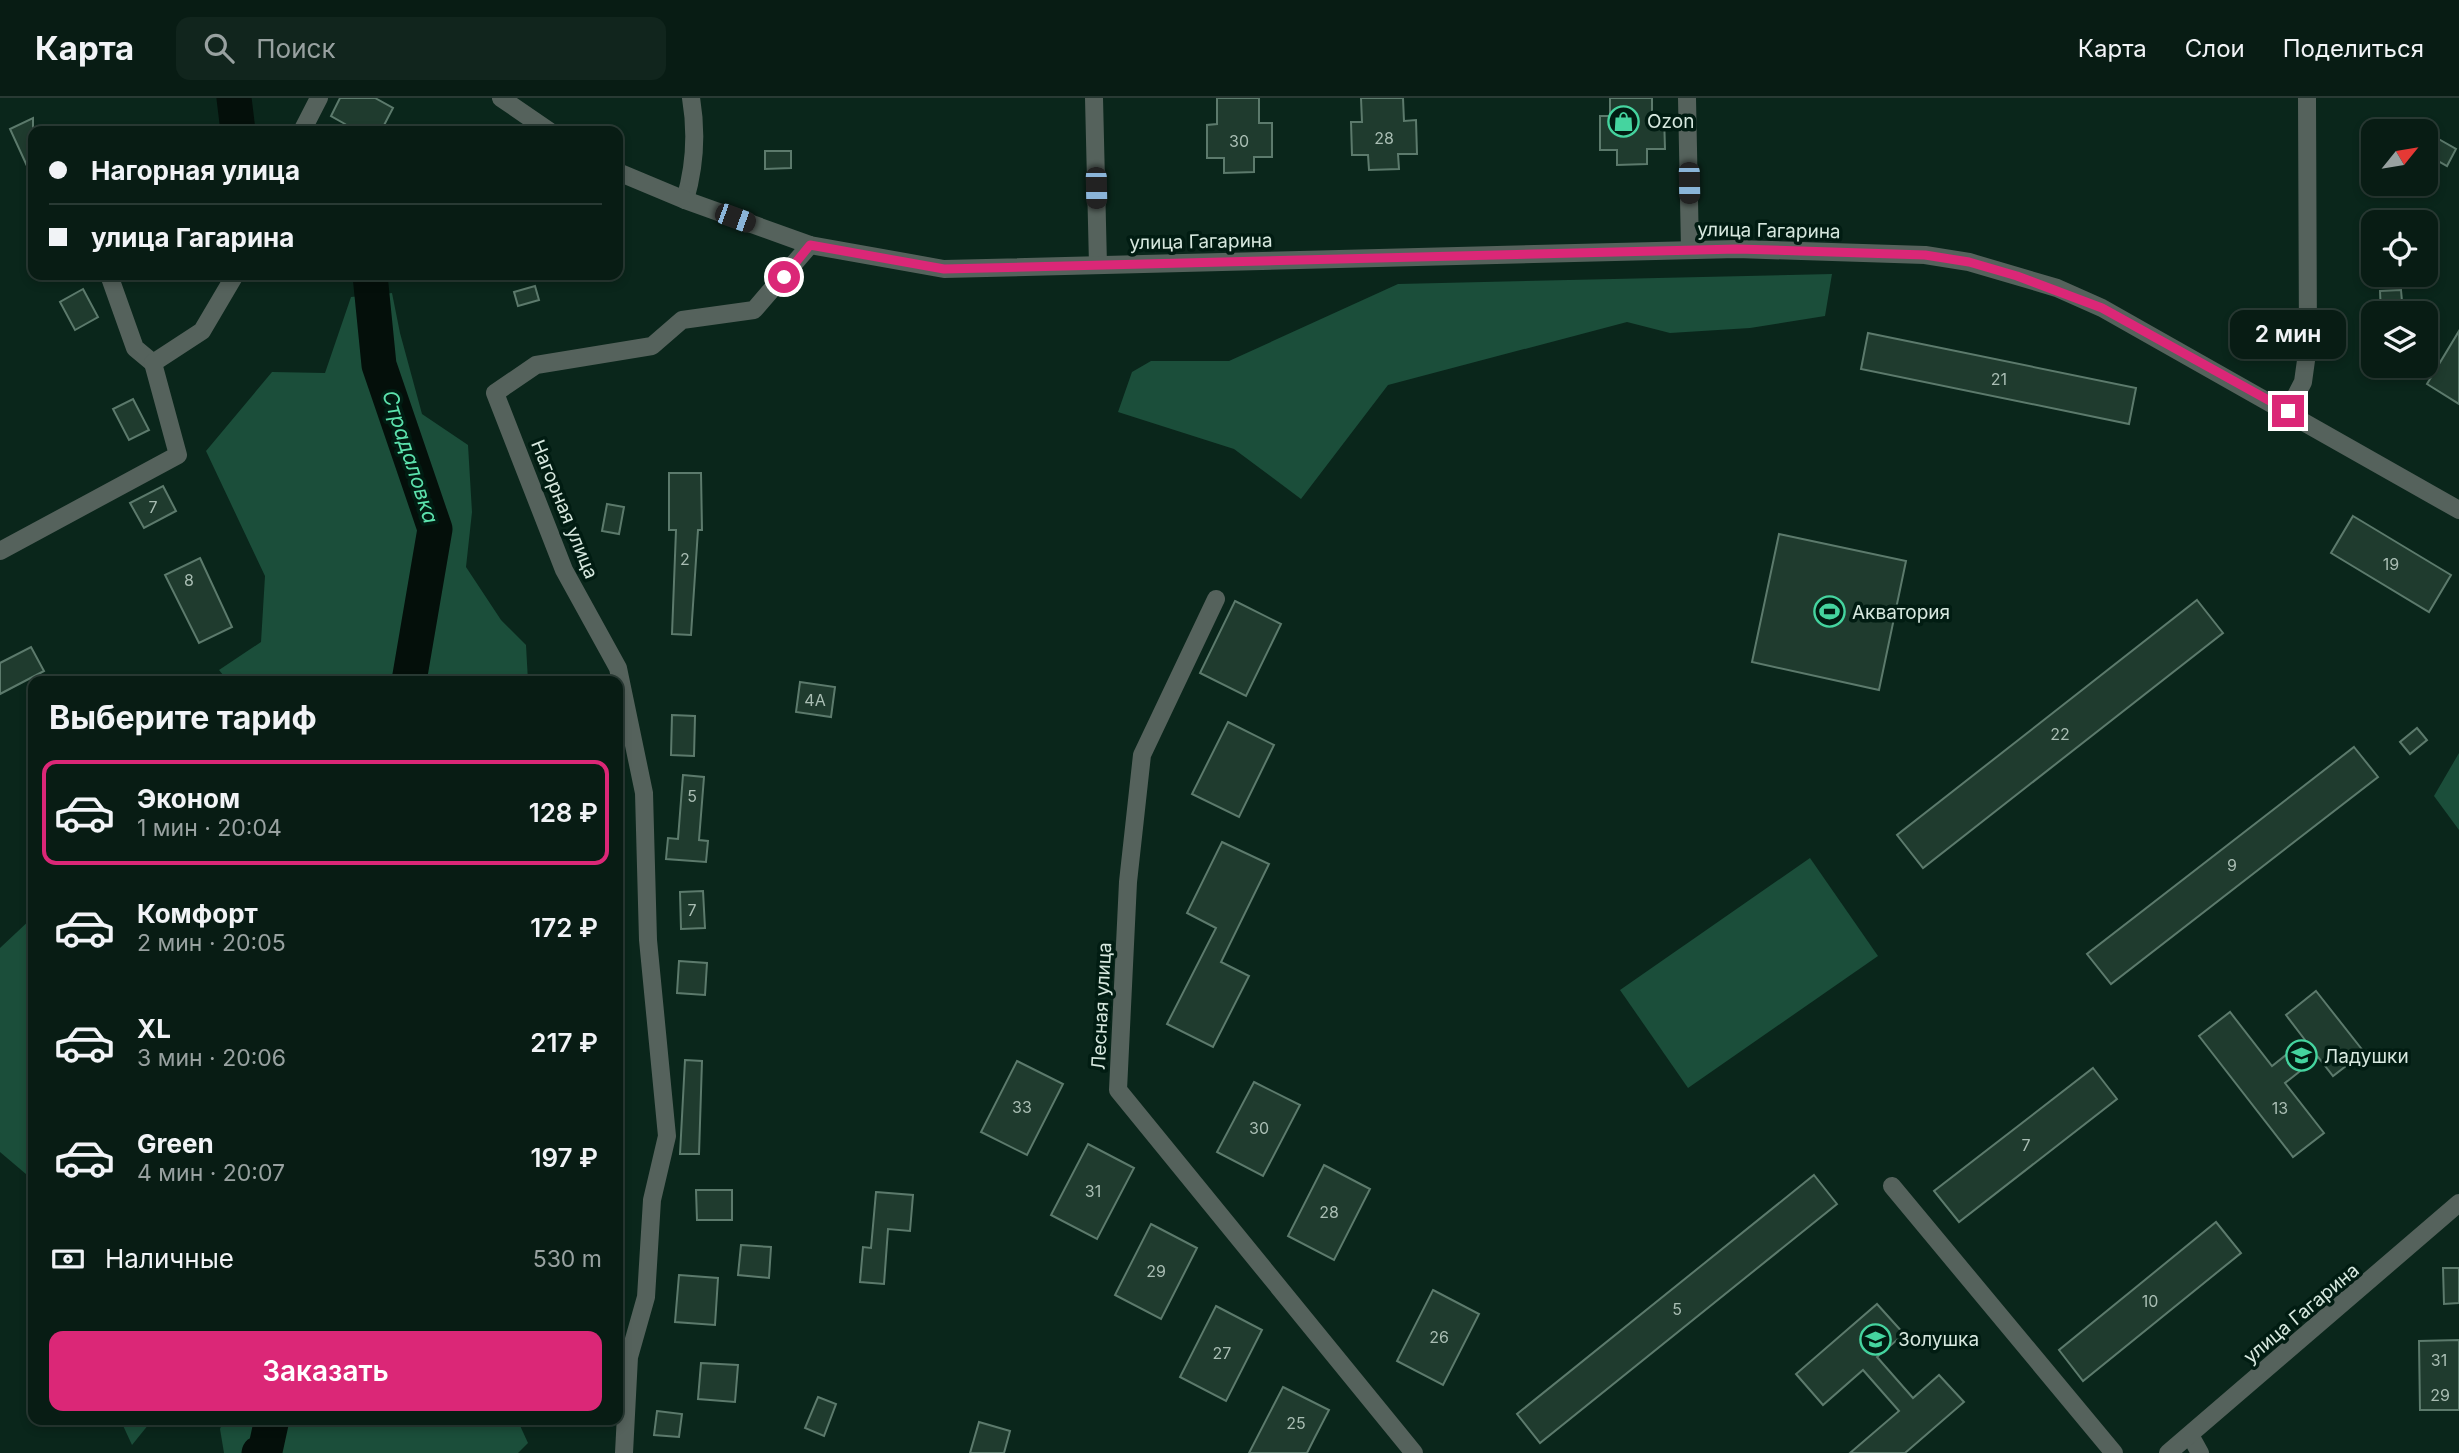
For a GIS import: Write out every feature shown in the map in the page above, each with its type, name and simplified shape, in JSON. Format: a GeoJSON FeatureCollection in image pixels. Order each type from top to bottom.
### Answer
{"type":"FeatureCollection","features":[{"type":"Feature","properties":{"kind":"street"},"geometry":{"type":"LineString","coordinates":[[305,126],[319,98]]}},
{"type":"Feature","properties":{"kind":"street"},"geometry":{"type":"LineString","coordinates":[[501,98],[542,126]]}},
{"type":"Feature","properties":{"kind":"street"},"geometry":{"type":"LineString","coordinates":[[685,200],[693,173],[695,124],[691,98]]}},
{"type":"Feature","properties":{"kind":"street"},"geometry":{"type":"LineString","coordinates":[[1094,98],[1098,265]]}},
{"type":"Feature","properties":{"kind":"street"},"geometry":{"type":"LineString","coordinates":[[1687,98],[1690,250]]}},
{"type":"Feature","properties":{"kind":"street"},"geometry":{"type":"LineString","coordinates":[[2288,411],[2304,382],[2308,346],[2307,98]]}},
{"type":"Feature","properties":{"kind":"street","name":"улица Гагарина"},"geometry":{"type":"LineString","coordinates":[[623,174],[685,200],[810,245],[944,269],[1690,250],[1925,255],[1969,262],[2057,288],[2102,308],[2459,510]]}},
{"type":"Feature","properties":{"kind":"street","name":"Нагорная улица"},"geometry":{"type":"LineString","coordinates":[[620,676],[618,668],[564,570],[495,393],[536,365],[652,346],[682,320],[754,310],[810,245]]}},
{"type":"Feature","properties":{"kind":"street"},"geometry":{"type":"LineString","coordinates":[[3,543],[178,455],[153,363],[135,348],[111,280]]}},
{"type":"Feature","properties":{"kind":"street"},"geometry":{"type":"LineString","coordinates":[[153,363],[202,331],[232,280]]}},
{"type":"Feature","properties":{"kind":"street","name":"Лесная улица"},"geometry":{"type":"LineString","coordinates":[[1216,599],[1142,755],[1128,883],[1118,1090],[1414,1453]]}},
{"type":"Feature","properties":{"kind":"street","name":"Нагорная улица"},"geometry":{"type":"LineString","coordinates":[[623,692],[644,793],[648,940],[667,1136],[652,1200],[646,1297],[629,1357],[624,1453]]}},
{"type":"Feature","properties":{"kind":"street"},"geometry":{"type":"LineString","coordinates":[[1892,1186],[2114,1453]]}},
{"type":"Feature","properties":{"kind":"street","name":"улица Гагарина"},"geometry":{"type":"LineString","coordinates":[[2168,1453],[2459,1203]]}},
{"type":"Feature","properties":{"kind":"street"},"geometry":{"type":"LineString","coordinates":[[2190,1435],[2200,1453]]}},
{"type":"Feature","properties":{"kind":"green space"},"geometry":{"type":"Polygon","coordinates":[[[1832,274],[1825,316],[1750,328],[1670,333],[1627,322],[1388,385],[1301,499],[1234,449],[1118,412],[1132,372],[1151,361],[1229,361],[1398,284],[1832,274]]]}},
{"type":"Feature","properties":{"kind":"green space"},"geometry":{"type":"Polygon","coordinates":[[[392,293],[422,414],[468,445],[472,512],[466,567],[501,620],[526,645],[528,676],[224,676],[219,670],[261,642],[265,576],[206,451],[272,372],[325,373],[351,297],[392,293]]]}},
{"type":"Feature","properties":{"kind":"green space"},"geometry":{"type":"Polygon","coordinates":[[[2459,753],[2459,830],[2434,796],[2459,753]]]}},
{"type":"Feature","properties":{"kind":"green space"},"geometry":{"type":"Polygon","coordinates":[[[1810,858],[1878,956],[1688,1088],[1620,990],[1810,858]]]}},
{"type":"Feature","properties":{"kind":"green space"},"geometry":{"type":"Polygon","coordinates":[[[28,922],[28,1176],[0,1152],[0,948],[28,922]]]}},
{"type":"Feature","properties":{"kind":"green space"},"geometry":{"type":"Polygon","coordinates":[[[123,1425],[148,1425],[132,1445],[123,1425]]]}},
{"type":"Feature","properties":{"kind":"green space"},"geometry":{"type":"Polygon","coordinates":[[[222,1425],[520,1425],[528,1443],[518,1453],[224,1453],[222,1425]]]}},
{"type":"Feature","properties":{"kind":"building"},"geometry":{"type":"Polygon","coordinates":[[[340,98],[375,98],[393,108],[384,126],[344,126],[345,124],[331,116],[340,98]]]}},
{"type":"Feature","properties":{"kind":"building"},"geometry":{"type":"Polygon","coordinates":[[[1217,98],[1259,98],[1259,123],[1272,123],[1272,157],[1254,157],[1254,172],[1224,173],[1224,158],[1207,158],[1207,125],[1217,124],[1217,98]]]}},
{"type":"Feature","properties":{"kind":"building"},"geometry":{"type":"Polygon","coordinates":[[[1361,98],[1403,98],[1404,121],[1416,120],[1417,154],[1398,154],[1399,169],[1369,170],[1368,155],[1352,155],[1351,122],[1362,122],[1361,98]]]}},
{"type":"Feature","properties":{"kind":"building"},"geometry":{"type":"Polygon","coordinates":[[[1610,98],[1652,98],[1652,115],[1664,115],[1665,149],[1647,149],[1647,164],[1617,165],[1617,150],[1600,150],[1600,116],[1610,116],[1610,98]]]}},
{"type":"Feature","properties":{"kind":"building"},"geometry":{"type":"Polygon","coordinates":[[[33,118],[33,126],[28,126],[28,168],[10,129],[33,118]]]}},
{"type":"Feature","properties":{"kind":"building"},"geometry":{"type":"Polygon","coordinates":[[[2438,139],[2456,149],[2447,166],[2438,161],[2438,139]]]}},
{"type":"Feature","properties":{"kind":"building"},"geometry":{"type":"Polygon","coordinates":[[[765,151],[791,151],[791,168],[765,169],[765,151]]]}},
{"type":"Feature","properties":{"kind":"building"},"geometry":{"type":"Polygon","coordinates":[[[535,286],[539,300],[518,306],[514,292],[535,286]]]}},
{"type":"Feature","properties":{"kind":"building"},"geometry":{"type":"Polygon","coordinates":[[[83,289],[98,317],[75,330],[60,302],[83,289]]]}},
{"type":"Feature","properties":{"kind":"building"},"geometry":{"type":"Polygon","coordinates":[[[2401,290],[2402,301],[2380,301],[2380,291],[2401,290]]]}},
{"type":"Feature","properties":{"kind":"building"},"geometry":{"type":"Polygon","coordinates":[[[2459,331],[2459,404],[2427,384],[2431,378],[2438,378],[2438,366],[2459,331]]]}},
{"type":"Feature","properties":{"kind":"building"},"geometry":{"type":"Polygon","coordinates":[[[1868,333],[2136,388],[2129,424],[1861,369],[1868,333]]]}},
{"type":"Feature","properties":{"kind":"building"},"geometry":{"type":"Polygon","coordinates":[[[133,399],[149,430],[129,440],[113,409],[133,399]]]}},
{"type":"Feature","properties":{"kind":"building"},"geometry":{"type":"Polygon","coordinates":[[[669,473],[701,473],[702,530],[698,530],[691,635],[672,634],[676,530],[669,530],[669,473]]]}},
{"type":"Feature","properties":{"kind":"building"},"geometry":{"type":"Polygon","coordinates":[[[163,486],[176,511],[144,528],[130,503],[163,486]]]}},
{"type":"Feature","properties":{"kind":"building"},"geometry":{"type":"Polygon","coordinates":[[[607,504],[624,507],[619,534],[602,531],[607,504]]]}},
{"type":"Feature","properties":{"kind":"building"},"geometry":{"type":"Polygon","coordinates":[[[2353,516],[2451,575],[2429,612],[2331,553],[2353,516]]]}},
{"type":"Feature","properties":{"kind":"building","name":"Акватория"},"geometry":{"type":"Polygon","coordinates":[[[1779,534],[1906,561],[1879,690],[1752,662],[1779,534]]]}},
{"type":"Feature","properties":{"kind":"building"},"geometry":{"type":"Polygon","coordinates":[[[200,558],[232,627],[199,643],[165,575],[200,558]]]}},
{"type":"Feature","properties":{"kind":"building"},"geometry":{"type":"Polygon","coordinates":[[[2197,600],[2223,633],[1923,868],[1897,835],[2197,600]]]}},
{"type":"Feature","properties":{"kind":"building"},"geometry":{"type":"Polygon","coordinates":[[[1235,601],[1281,624],[1246,696],[1200,673],[1235,601]]]}},
{"type":"Feature","properties":{"kind":"building"},"geometry":{"type":"Polygon","coordinates":[[[31,647],[44,671],[28,676],[28,679],[0,694],[0,663],[31,647]]]}},
{"type":"Feature","properties":{"kind":"building"},"geometry":{"type":"Polygon","coordinates":[[[800,682],[835,687],[831,717],[796,712],[800,682]]]}},
{"type":"Feature","properties":{"kind":"building"},"geometry":{"type":"Polygon","coordinates":[[[672,715],[695,716],[694,756],[671,755],[672,715]]]}},
{"type":"Feature","properties":{"kind":"building"},"geometry":{"type":"Polygon","coordinates":[[[1228,722],[1274,745],[1239,817],[1192,794],[1228,722]]]}},
{"type":"Feature","properties":{"kind":"building"},"geometry":{"type":"Polygon","coordinates":[[[2417,728],[2427,740],[2410,754],[2400,742],[2417,728]]]}},
{"type":"Feature","properties":{"kind":"building"},"geometry":{"type":"Polygon","coordinates":[[[2354,747],[2378,777],[2111,984],[2087,954],[2354,747]]]}},
{"type":"Feature","properties":{"kind":"building"},"geometry":{"type":"Polygon","coordinates":[[[683,775],[704,777],[699,840],[708,841],[706,862],[666,859],[668,838],[678,839],[683,775]]]}},
{"type":"Feature","properties":{"kind":"building"},"geometry":{"type":"Polygon","coordinates":[[[1222,842],[1269,864],[1221,962],[1249,976],[1213,1047],[1167,1024],[1216,928],[1187,913],[1222,842]]]}},
{"type":"Feature","properties":{"kind":"building"},"geometry":{"type":"Polygon","coordinates":[[[703,891],[705,928],[681,929],[680,892],[703,891]]]}},
{"type":"Feature","properties":{"kind":"building"},"geometry":{"type":"Polygon","coordinates":[[[679,961],[707,963],[705,995],[677,993],[679,961]]]}},
{"type":"Feature","properties":{"kind":"building"},"geometry":{"type":"Polygon","coordinates":[[[2316,991],[2364,1052],[2333,1076],[2318,1057],[2285,1083],[2324,1133],[2293,1157],[2199,1036],[2230,1012],[2272,1066],[2305,1040],[2286,1015],[2316,991]]]}},
{"type":"Feature","properties":{"kind":"building"},"geometry":{"type":"Polygon","coordinates":[[[685,1060],[702,1061],[699,1154],[680,1154],[685,1060]]]}},
{"type":"Feature","properties":{"kind":"building"},"geometry":{"type":"Polygon","coordinates":[[[1017,1061],[1063,1084],[1027,1155],[981,1132],[1017,1061]]]}},
{"type":"Feature","properties":{"kind":"building"},"geometry":{"type":"Polygon","coordinates":[[[2093,1068],[2117,1099],[1959,1222],[1934,1191],[2093,1068]]]}},
{"type":"Feature","properties":{"kind":"building"},"geometry":{"type":"Polygon","coordinates":[[[1254,1082],[1300,1105],[1263,1176],[1217,1152],[1254,1082]]]}},
{"type":"Feature","properties":{"kind":"building"},"geometry":{"type":"Polygon","coordinates":[[[1088,1144],[1134,1168],[1097,1239],[1051,1215],[1088,1144]]]}},
{"type":"Feature","properties":{"kind":"building"},"geometry":{"type":"Polygon","coordinates":[[[1324,1165],[1370,1189],[1334,1260],[1288,1236],[1324,1165]]]}},
{"type":"Feature","properties":{"kind":"building"},"geometry":{"type":"Polygon","coordinates":[[[1814,1175],[1837,1204],[1540,1443],[1517,1414],[1814,1175]]]}},
{"type":"Feature","properties":{"kind":"building"},"geometry":{"type":"Polygon","coordinates":[[[696,1190],[732,1190],[732,1220],[697,1220],[696,1190]]]}},
{"type":"Feature","properties":{"kind":"building"},"geometry":{"type":"Polygon","coordinates":[[[876,1192],[913,1195],[910,1231],[888,1229],[884,1284],[860,1282],[863,1247],[871,1248],[876,1192]]]}},
{"type":"Feature","properties":{"kind":"building"},"geometry":{"type":"Polygon","coordinates":[[[2216,1222],[2241,1253],[2083,1381],[2059,1350],[2216,1222]]]}},
{"type":"Feature","properties":{"kind":"building"},"geometry":{"type":"Polygon","coordinates":[[[1151,1224],[1197,1248],[1161,1319],[1115,1295],[1151,1224]]]}},
{"type":"Feature","properties":{"kind":"building"},"geometry":{"type":"Polygon","coordinates":[[[741,1245],[771,1247],[769,1278],[738,1275],[741,1245]]]}},
{"type":"Feature","properties":{"kind":"building"},"geometry":{"type":"Polygon","coordinates":[[[2443,1268],[2459,1268],[2459,1303],[2444,1304],[2443,1268]]]}},
{"type":"Feature","properties":{"kind":"building"},"geometry":{"type":"Polygon","coordinates":[[[679,1275],[718,1278],[715,1325],[675,1322],[679,1275]]]}},
{"type":"Feature","properties":{"kind":"building"},"geometry":{"type":"Polygon","coordinates":[[[1433,1290],[1479,1314],[1443,1385],[1397,1361],[1433,1290]]]}},
{"type":"Feature","properties":{"kind":"building"},"geometry":{"type":"Polygon","coordinates":[[[1877,1304],[1904,1334],[1877,1357],[1913,1398],[1939,1375],[1964,1402],[1905,1453],[1850,1453],[1899,1411],[1863,1370],[1823,1405],[1796,1374],[1877,1304]]]}},
{"type":"Feature","properties":{"kind":"building"},"geometry":{"type":"Polygon","coordinates":[[[1216,1306],[1262,1330],[1226,1401],[1180,1377],[1216,1306]]]}},
{"type":"Feature","properties":{"kind":"building"},"geometry":{"type":"Polygon","coordinates":[[[2459,1340],[2459,1410],[2420,1410],[2419,1341],[2459,1340]]]}},
{"type":"Feature","properties":{"kind":"building"},"geometry":{"type":"Polygon","coordinates":[[[701,1363],[738,1365],[735,1402],[698,1399],[701,1363]]]}},
{"type":"Feature","properties":{"kind":"building"},"geometry":{"type":"Polygon","coordinates":[[[1283,1387],[1329,1410],[1307,1453],[1249,1453],[1283,1387]]]}},
{"type":"Feature","properties":{"kind":"building"},"geometry":{"type":"Polygon","coordinates":[[[818,1397],[836,1404],[824,1436],[805,1428],[818,1397]]]}},
{"type":"Feature","properties":{"kind":"building"},"geometry":{"type":"Polygon","coordinates":[[[657,1411],[682,1414],[679,1437],[654,1435],[657,1411]]]}},
{"type":"Feature","properties":{"kind":"building"},"geometry":{"type":"Polygon","coordinates":[[[979,1422],[1010,1431],[1004,1453],[970,1453],[979,1422]]]}},
{"type":"Feature","properties":{"kind":"waterway","name":"Страдаловка"},"geometry":{"type":"LineString","coordinates":[[234,98],[237,126]]}},
{"type":"Feature","properties":{"kind":"waterway","name":"Страдаловка"},"geometry":{"type":"LineString","coordinates":[[370,280],[379,365],[435,529],[410,676]]}},
{"type":"Feature","properties":{"kind":"waterway","name":"Страдаловка"},"geometry":{"type":"LineString","coordinates":[[259,1453],[265,1451],[271,1425]]}},
{"type":"Feature","properties":{"kind":"place","name":"Ozon"},"geometry":{"type":"Point","coordinates":[1624,121]}},
{"type":"Feature","properties":{"kind":"place","name":"Акватория"},"geometry":{"type":"Point","coordinates":[1829,612]}},
{"type":"Feature","properties":{"kind":"place","name":"Ладушки"},"geometry":{"type":"Point","coordinates":[2301,1056]}},
{"type":"Feature","properties":{"kind":"place","name":"Золушка"},"geometry":{"type":"Point","coordinates":[1875,1339]}},
{"type":"Feature","properties":{"kind":"route"},"geometry":{"type":"LineString","coordinates":[[784,277],[810,245],[944,269],[1737,249],[1925,255],[1969,262],[2057,288],[2140,327],[2288,411]]}}]}
